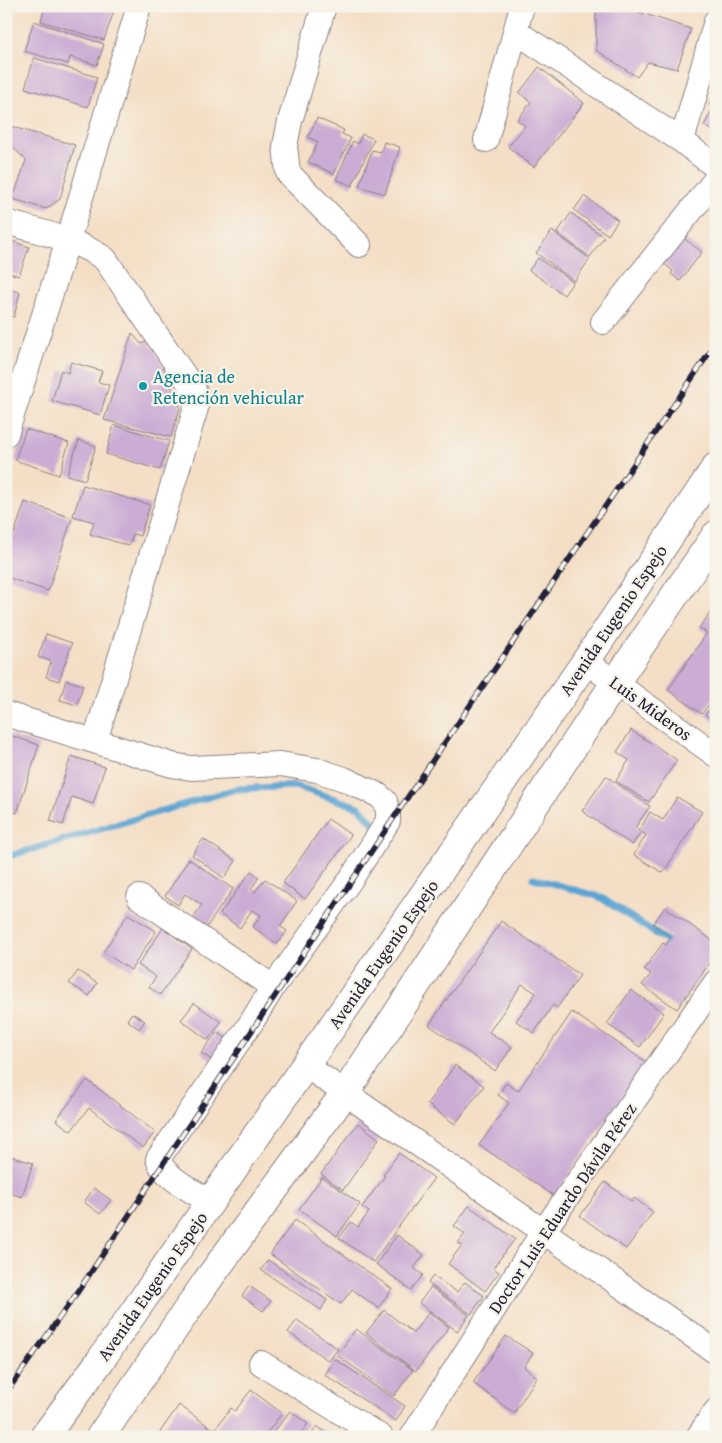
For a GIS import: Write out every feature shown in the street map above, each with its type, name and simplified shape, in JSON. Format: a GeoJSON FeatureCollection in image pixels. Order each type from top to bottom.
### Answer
{"type":"FeatureCollection","features":[{"type":"Feature","properties":{"kind":"main road","name":"Avenida Eugenio Espejo"},"geometry":{"type":"LineString","coordinates":[[44,1437],[100,1361],[586,661],[716,467]]}},
{"type":"Feature","properties":{"kind":"main road","name":"Avenida Eugenio Espejo"},"geometry":{"type":"LineString","coordinates":[[100,1437],[208,1281],[345,1093],[615,683],[716,535]]}},
{"type":"Feature","properties":{"kind":"street"},"geometry":{"type":"LineString","coordinates":[[6,434],[68,240],[139,6]]}},
{"type":"Feature","properties":{"kind":"street"},"geometry":{"type":"LineString","coordinates":[[324,6],[290,121],[285,146],[288,172],[359,245]]}},
{"type":"Feature","properties":{"kind":"street"},"geometry":{"type":"LineString","coordinates":[[486,140],[522,6]]}},
{"type":"Feature","properties":{"kind":"street"},"geometry":{"type":"LineString","coordinates":[[682,141],[716,20]]}},
{"type":"Feature","properties":{"kind":"street"},"geometry":{"type":"LineString","coordinates":[[516,31],[682,141],[716,167]]}},
{"type":"Feature","properties":{"kind":"street"},"geometry":{"type":"LineString","coordinates":[[603,322],[716,179]]}},
{"type":"Feature","properties":{"kind":"street"},"geometry":{"type":"LineString","coordinates":[[6,222],[88,247],[105,258],[194,390],[196,408],[95,742]]}},
{"type":"Feature","properties":{"kind":"street","name":"Luis Mideros"},"geometry":{"type":"LineString","coordinates":[[586,661],[716,755]]}},
{"type":"Feature","properties":{"kind":"street"},"geometry":{"type":"LineString","coordinates":[[6,714],[172,765],[191,768],[280,764],[317,770],[344,779],[378,795],[385,801],[388,821],[370,850],[273,987],[158,1159],[161,1167],[174,1178],[210,1202]]}},
{"type":"Feature","properties":{"kind":"street"},"geometry":{"type":"LineString","coordinates":[[139,897],[273,987]]}},
{"type":"Feature","properties":{"kind":"street","name":"Doctor Luis Eduardo Dávila Pérez"},"geometry":{"type":"LineString","coordinates":[[412,1437],[543,1232],[716,982]]}},
{"type":"Feature","properties":{"kind":"street"},"geometry":{"type":"LineString","coordinates":[[305,1065],[716,1352]]}},
{"type":"Feature","properties":{"kind":"street"},"geometry":{"type":"LineString","coordinates":[[262,1363],[381,1437]]}},
{"type":"Feature","properties":{"kind":"street"},"geometry":{"type":"LineString","coordinates":[[698,1437],[716,1411]]}},
{"type":"Feature","properties":{"kind":"building"},"geometry":{"type":"Polygon","coordinates":[[[45,6],[109,6],[115,8],[104,40],[41,21],[45,6]]]}},
{"type":"Feature","properties":{"kind":"building"},"geometry":{"type":"Polygon","coordinates":[[[596,6],[620,6],[691,29],[677,69],[648,62],[637,77],[596,50],[596,6]]]}},
{"type":"Feature","properties":{"kind":"building"},"geometry":{"type":"Polygon","coordinates":[[[34,21],[104,44],[97,65],[70,57],[68,64],[24,51],[34,21]]]}},
{"type":"Feature","properties":{"kind":"building"},"geometry":{"type":"Polygon","coordinates":[[[6,46],[11,48],[7,62],[6,62],[6,46]]]}},
{"type":"Feature","properties":{"kind":"building"},"geometry":{"type":"Polygon","coordinates":[[[34,58],[97,77],[88,107],[25,88],[34,58]]]}},
{"type":"Feature","properties":{"kind":"building"},"geometry":{"type":"Polygon","coordinates":[[[539,67],[584,103],[534,167],[508,147],[525,126],[517,120],[531,102],[519,93],[539,67]]]}},
{"type":"Feature","properties":{"kind":"building"},"geometry":{"type":"Polygon","coordinates":[[[716,92],[716,108],[709,105],[716,92]]]}},
{"type":"Feature","properties":{"kind":"building"},"geometry":{"type":"Polygon","coordinates":[[[712,110],[716,112],[716,132],[704,126],[712,110]]]}},
{"type":"Feature","properties":{"kind":"building"},"geometry":{"type":"Polygon","coordinates":[[[317,118],[344,130],[342,134],[351,138],[334,174],[308,162],[318,142],[308,137],[317,118]]]}},
{"type":"Feature","properties":{"kind":"building"},"geometry":{"type":"Polygon","coordinates":[[[6,125],[75,145],[60,199],[46,209],[13,199],[26,160],[6,141],[6,125]]]}},
{"type":"Feature","properties":{"kind":"building"},"geometry":{"type":"Polygon","coordinates":[[[362,134],[374,139],[352,186],[336,179],[353,141],[358,144],[362,134]]]}},
{"type":"Feature","properties":{"kind":"building"},"geometry":{"type":"Polygon","coordinates":[[[384,142],[400,147],[385,194],[359,186],[372,150],[381,152],[384,142]]]}},
{"type":"Feature","properties":{"kind":"building"},"geometry":{"type":"Polygon","coordinates":[[[584,196],[618,220],[608,235],[574,210],[584,196]]]}},
{"type":"Feature","properties":{"kind":"building"},"geometry":{"type":"Polygon","coordinates":[[[571,213],[604,237],[590,257],[557,233],[571,213]]]}},
{"type":"Feature","properties":{"kind":"building"},"geometry":{"type":"Polygon","coordinates":[[[552,231],[590,259],[574,281],[536,253],[552,231]]]}},
{"type":"Feature","properties":{"kind":"building"},"geometry":{"type":"Polygon","coordinates":[[[682,237],[702,252],[680,281],[671,274],[673,271],[662,262],[682,237]]]}},
{"type":"Feature","properties":{"kind":"building"},"geometry":{"type":"Polygon","coordinates":[[[6,239],[29,247],[19,276],[6,272],[6,239]]]}},
{"type":"Feature","properties":{"kind":"building"},"geometry":{"type":"Polygon","coordinates":[[[538,258],[573,282],[564,295],[529,270],[538,258]]]}},
{"type":"Feature","properties":{"kind":"building"},"geometry":{"type":"Polygon","coordinates":[[[6,289],[20,292],[14,317],[6,316],[6,289]]]}},
{"type":"Feature","properties":{"kind":"building","name":"Agencia de Retención vehicular"},"geometry":{"type":"Polygon","coordinates":[[[132,333],[141,344],[148,341],[171,378],[169,385],[179,395],[180,408],[171,437],[104,420],[132,333]]]}},
{"type":"Feature","properties":{"kind":"building"},"geometry":{"type":"Polygon","coordinates":[[[71,362],[102,371],[98,382],[109,385],[100,415],[52,401],[61,370],[68,373],[71,362]]]}},
{"type":"Feature","properties":{"kind":"building"},"geometry":{"type":"Polygon","coordinates":[[[114,425],[169,441],[160,470],[106,454],[114,425]]]}},
{"type":"Feature","properties":{"kind":"building"},"geometry":{"type":"Polygon","coordinates":[[[26,429],[69,443],[59,475],[15,460],[26,429]]]}},
{"type":"Feature","properties":{"kind":"building"},"geometry":{"type":"Polygon","coordinates":[[[79,440],[96,446],[85,480],[67,475],[79,440]]]}},
{"type":"Feature","properties":{"kind":"building"},"geometry":{"type":"Polygon","coordinates":[[[83,485],[150,505],[140,536],[133,534],[129,546],[90,534],[94,522],[73,516],[83,485]]]}},
{"type":"Feature","properties":{"kind":"building"},"geometry":{"type":"Polygon","coordinates":[[[25,502],[72,518],[48,591],[6,577],[6,531],[14,534],[25,502]]]}},
{"type":"Feature","properties":{"kind":"building"},"geometry":{"type":"Polygon","coordinates":[[[711,612],[716,615],[716,694],[702,714],[668,690],[707,633],[699,628],[711,612]]]}},
{"type":"Feature","properties":{"kind":"building"},"geometry":{"type":"Polygon","coordinates":[[[46,634],[72,643],[59,681],[46,677],[51,661],[38,657],[46,634]]]}},
{"type":"Feature","properties":{"kind":"building"},"geometry":{"type":"Polygon","coordinates":[[[66,680],[83,685],[77,705],[60,700],[66,680]]]}},
{"type":"Feature","properties":{"kind":"building"},"geometry":{"type":"Polygon","coordinates":[[[716,700],[716,722],[705,715],[716,700]]]}},
{"type":"Feature","properties":{"kind":"building"},"geometry":{"type":"Polygon","coordinates":[[[631,730],[677,760],[649,802],[616,781],[629,760],[617,752],[631,730]]]}},
{"type":"Feature","properties":{"kind":"building"},"geometry":{"type":"Polygon","coordinates":[[[9,735],[39,745],[17,813],[6,810],[6,744],[9,735]]]}},
{"type":"Feature","properties":{"kind":"building"},"geometry":{"type":"Polygon","coordinates":[[[71,756],[105,767],[93,804],[72,797],[63,825],[50,821],[71,756]]]}},
{"type":"Feature","properties":{"kind":"building"},"geometry":{"type":"Polygon","coordinates":[[[606,776],[650,806],[635,828],[639,831],[650,812],[663,820],[677,797],[702,812],[663,873],[634,855],[646,835],[641,832],[632,845],[582,811],[606,776]]]}},
{"type":"Feature","properties":{"kind":"building"},"geometry":{"type":"Polygon","coordinates":[[[328,819],[351,835],[305,899],[283,883],[328,819]]]}},
{"type":"Feature","properties":{"kind":"building"},"geometry":{"type":"Polygon","coordinates":[[[203,839],[236,861],[224,878],[192,855],[203,839]]]}},
{"type":"Feature","properties":{"kind":"building"},"geometry":{"type":"Polygon","coordinates":[[[716,842],[716,856],[710,852],[716,842]]]}},
{"type":"Feature","properties":{"kind":"building"},"geometry":{"type":"Polygon","coordinates":[[[189,859],[233,889],[206,928],[192,919],[202,905],[185,894],[178,905],[165,896],[189,859]]]}},
{"type":"Feature","properties":{"kind":"building"},"geometry":{"type":"Polygon","coordinates":[[[251,871],[259,877],[251,889],[255,892],[265,879],[297,901],[280,926],[287,931],[277,944],[253,927],[261,915],[252,910],[240,928],[220,914],[251,871]]]}},
{"type":"Feature","properties":{"kind":"building"},"geometry":{"type":"Polygon","coordinates":[[[665,907],[716,943],[716,954],[677,1009],[642,985],[651,974],[644,969],[663,943],[666,945],[671,937],[653,924],[665,907]]]}},
{"type":"Feature","properties":{"kind":"building"},"geometry":{"type":"Polygon","coordinates":[[[128,914],[156,931],[131,970],[103,952],[128,914]]]}},
{"type":"Feature","properties":{"kind":"building"},"geometry":{"type":"Polygon","coordinates":[[[501,921],[580,975],[557,1008],[553,1005],[534,1033],[516,1021],[536,993],[522,984],[489,1032],[512,1047],[495,1071],[429,1025],[501,921]]]}},
{"type":"Feature","properties":{"kind":"building"},"geometry":{"type":"Polygon","coordinates":[[[163,928],[192,949],[160,995],[149,987],[156,977],[138,965],[163,928]]]}},
{"type":"Feature","properties":{"kind":"building"},"geometry":{"type":"Polygon","coordinates":[[[78,971],[97,983],[89,996],[69,983],[78,971]]]}},
{"type":"Feature","properties":{"kind":"building"},"geometry":{"type":"Polygon","coordinates":[[[631,990],[664,1013],[640,1047],[607,1024],[631,990]]]}},
{"type":"Feature","properties":{"kind":"building"},"geometry":{"type":"Polygon","coordinates":[[[194,1003],[221,1022],[208,1040],[181,1020],[194,1003]]]}},
{"type":"Feature","properties":{"kind":"building"},"geometry":{"type":"Polygon","coordinates":[[[572,1012],[646,1062],[554,1196],[479,1145],[509,1103],[498,1095],[506,1083],[518,1091],[572,1012]]]}},
{"type":"Feature","properties":{"kind":"building"},"geometry":{"type":"Polygon","coordinates":[[[132,1013],[145,1021],[139,1029],[127,1020],[132,1013]]]}},
{"type":"Feature","properties":{"kind":"building"},"geometry":{"type":"Polygon","coordinates":[[[217,1032],[227,1039],[212,1060],[201,1053],[217,1032]]]}},
{"type":"Feature","properties":{"kind":"building"},"geometry":{"type":"Polygon","coordinates":[[[455,1065],[484,1086],[455,1124],[427,1104],[455,1065]]]}},
{"type":"Feature","properties":{"kind":"building"},"geometry":{"type":"Polygon","coordinates":[[[87,1080],[155,1132],[143,1148],[89,1108],[71,1131],[56,1120],[87,1080]]]}},
{"type":"Feature","properties":{"kind":"building"},"geometry":{"type":"Polygon","coordinates":[[[358,1123],[379,1139],[343,1190],[321,1174],[358,1123]]]}},
{"type":"Feature","properties":{"kind":"building"},"geometry":{"type":"Polygon","coordinates":[[[399,1153],[434,1178],[373,1262],[339,1238],[351,1222],[358,1227],[369,1212],[362,1207],[399,1153]]]}},
{"type":"Feature","properties":{"kind":"building"},"geometry":{"type":"Polygon","coordinates":[[[6,1155],[33,1163],[22,1197],[6,1192],[6,1155]]]}},
{"type":"Feature","properties":{"kind":"building"},"geometry":{"type":"Polygon","coordinates":[[[322,1177],[360,1204],[337,1236],[299,1209],[322,1177]]]}},
{"type":"Feature","properties":{"kind":"building"},"geometry":{"type":"Polygon","coordinates":[[[605,1182],[632,1202],[634,1198],[653,1212],[626,1249],[580,1216],[605,1182]]]}},
{"type":"Feature","properties":{"kind":"building"},"geometry":{"type":"Polygon","coordinates":[[[94,1188],[111,1200],[100,1214],[84,1202],[94,1188]]]}},
{"type":"Feature","properties":{"kind":"building"},"geometry":{"type":"Polygon","coordinates":[[[469,1206],[515,1239],[493,1268],[499,1272],[485,1291],[448,1264],[462,1245],[458,1243],[465,1234],[454,1226],[469,1206]]]}},
{"type":"Feature","properties":{"kind":"building"},"geometry":{"type":"Polygon","coordinates":[[[295,1220],[392,1289],[378,1308],[352,1289],[341,1304],[270,1254],[295,1220]]]}},
{"type":"Feature","properties":{"kind":"building"},"geometry":{"type":"Polygon","coordinates":[[[397,1235],[424,1255],[414,1268],[423,1275],[411,1290],[376,1264],[397,1235]]]}},
{"type":"Feature","properties":{"kind":"building"},"geometry":{"type":"Polygon","coordinates":[[[268,1260],[327,1300],[321,1310],[261,1270],[268,1260]]]}},
{"type":"Feature","properties":{"kind":"building"},"geometry":{"type":"Polygon","coordinates":[[[433,1276],[457,1292],[465,1282],[484,1296],[471,1314],[428,1283],[433,1276]]]}},
{"type":"Feature","properties":{"kind":"building"},"geometry":{"type":"Polygon","coordinates":[[[249,1286],[271,1301],[263,1311],[242,1296],[249,1286]]]}},
{"type":"Feature","properties":{"kind":"building"},"geometry":{"type":"Polygon","coordinates":[[[431,1287],[469,1315],[457,1331],[419,1303],[431,1287]]]}},
{"type":"Feature","properties":{"kind":"building"},"geometry":{"type":"Polygon","coordinates":[[[384,1310],[413,1333],[429,1312],[449,1327],[416,1371],[366,1333],[384,1310]]]}},
{"type":"Feature","properties":{"kind":"building"},"geometry":{"type":"Polygon","coordinates":[[[297,1320],[338,1349],[329,1361],[288,1332],[297,1320]]]}},
{"type":"Feature","properties":{"kind":"building"},"geometry":{"type":"Polygon","coordinates":[[[356,1329],[413,1370],[394,1396],[337,1355],[356,1329]]]}},
{"type":"Feature","properties":{"kind":"building"},"geometry":{"type":"Polygon","coordinates":[[[506,1336],[533,1353],[524,1367],[537,1377],[514,1413],[473,1383],[506,1336]]]}},
{"type":"Feature","properties":{"kind":"building"},"geometry":{"type":"Polygon","coordinates":[[[335,1359],[405,1406],[396,1421],[325,1375],[335,1359]]]}},
{"type":"Feature","properties":{"kind":"building"},"geometry":{"type":"Polygon","coordinates":[[[251,1390],[282,1413],[264,1437],[228,1437],[216,1428],[231,1408],[235,1411],[251,1390]]]}},
{"type":"Feature","properties":{"kind":"building"},"geometry":{"type":"Polygon","coordinates":[[[179,1405],[211,1428],[204,1437],[167,1437],[160,1432],[179,1405]]]}},
{"type":"Feature","properties":{"kind":"building"},"geometry":{"type":"Polygon","coordinates":[[[290,1411],[308,1424],[298,1437],[270,1437],[290,1411]]]}},
{"type":"Feature","properties":{"kind":"building"},"geometry":{"type":"Polygon","coordinates":[[[317,1426],[332,1437],[310,1437],[317,1426]]]}},
{"type":"Feature","properties":{"kind":"building"},"geometry":{"type":"Polygon","coordinates":[[[213,1428],[225,1437],[206,1437],[213,1428]]]}},
{"type":"Feature","properties":{"kind":"waterway"},"geometry":{"type":"LineString","coordinates":[[6,857],[236,789],[295,786],[359,807],[379,829]]}},
{"type":"Feature","properties":{"kind":"waterway"},"geometry":{"type":"LineString","coordinates":[[533,878],[600,897],[675,946]]}},
{"type":"Feature","properties":{"kind":"railway"},"geometry":{"type":"LineString","coordinates":[[6,1393],[77,1293],[399,810],[716,343]]}},
{"type":"Feature","properties":{"kind":"place","name":"Agencia de Retención vehicular"},"geometry":{"type":"Point","coordinates":[143,386]}}]}
